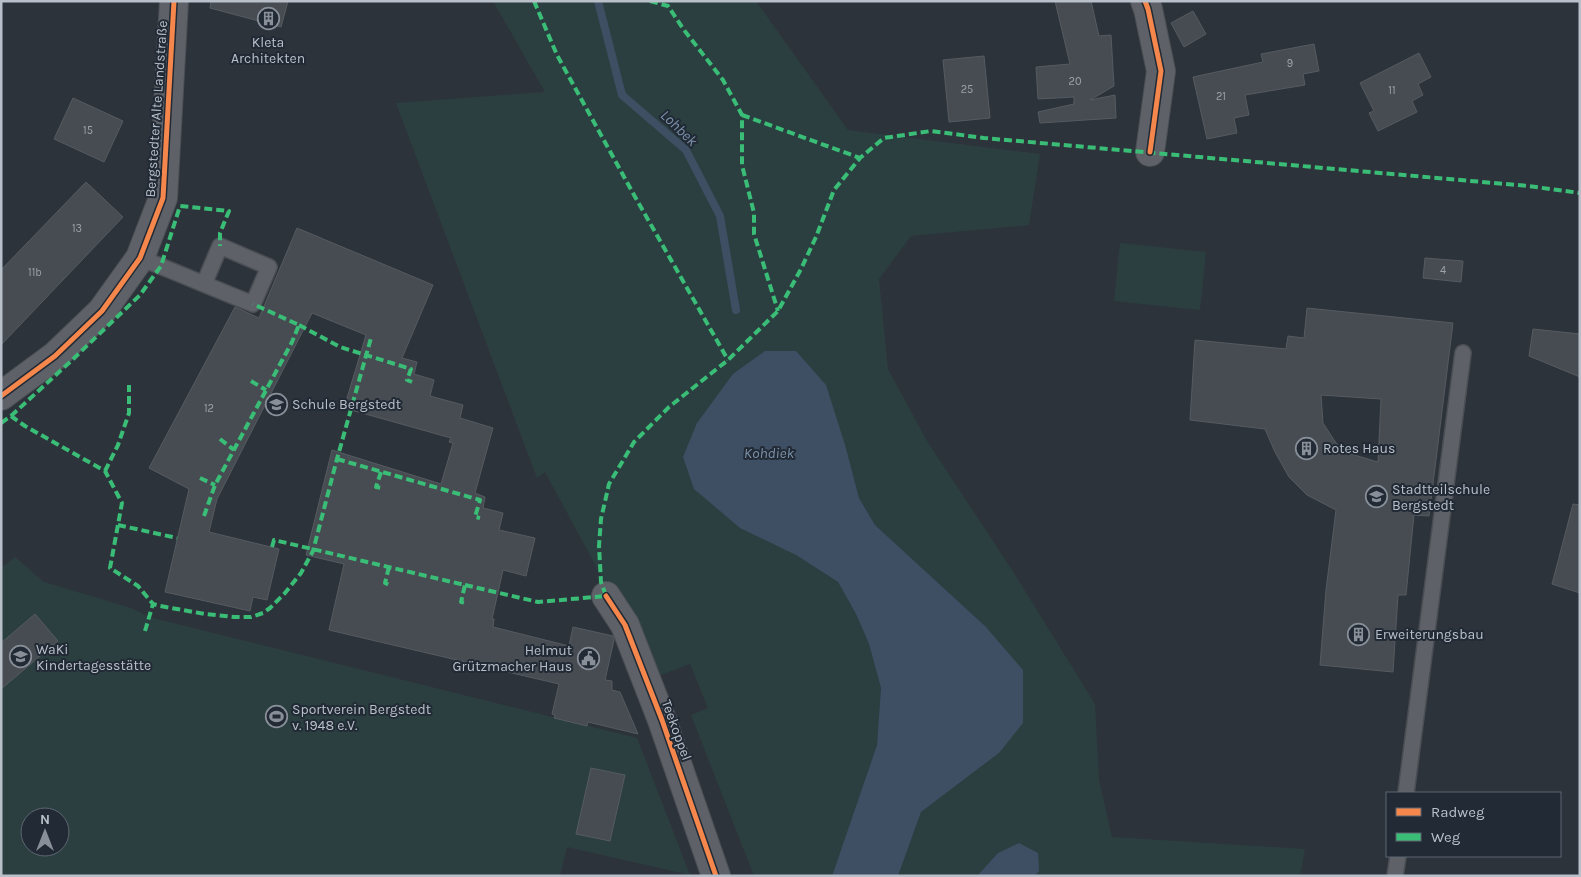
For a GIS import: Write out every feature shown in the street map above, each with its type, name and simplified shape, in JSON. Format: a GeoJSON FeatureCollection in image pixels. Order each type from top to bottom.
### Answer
{"type":"FeatureCollection","features":[{"type":"Feature","properties":{"kind":"street","name":"Bergstedter Alte Landstraße"},"geometry":{"type":"LineString","coordinates":[[1,396],[55,356],[102,311],[140,258],[163,198],[174,1]]}},
{"type":"Feature","properties":{"kind":"street"},"geometry":{"type":"LineString","coordinates":[[1145,1],[1161,71],[1150,152]]}},
{"type":"Feature","properties":{"kind":"street","name":"Teekoppel"},"geometry":{"type":"LineString","coordinates":[[606,596],[625,625],[662,720],[716,876]]}},
{"type":"Feature","properties":{"kind":"lane"},"geometry":{"type":"LineString","coordinates":[[140,258],[204,284]]}},
{"type":"Feature","properties":{"kind":"lane"},"geometry":{"type":"LineString","coordinates":[[1406,792],[1463,353]]}},
{"type":"Feature","properties":{"kind":"lane"},"geometry":{"type":"LineString","coordinates":[[1395,876],[1398,857]]}},
{"type":"Feature","properties":{"kind":"green space"},"geometry":{"type":"Polygon","coordinates":[[[493,1],[756,1],[848,130],[1040,154],[1029,225],[911,236],[879,279],[888,369],[927,441],[1014,573],[1095,704],[1099,780],[1112,837],[1305,849],[1300,876],[1035,876],[1039,871],[998,853],[977,876],[898,876],[921,812],[999,753],[985,626],[875,525],[859,498],[846,448],[795,351],[796,555],[838,582],[856,614],[869,644],[881,688],[877,745],[832,876],[754,876],[691,715],[708,708],[690,664],[656,677],[545,472],[537,478],[396,103],[545,92],[493,1]]]}},
{"type":"Feature","properties":{"kind":"green space"},"geometry":{"type":"Polygon","coordinates":[[[1120,243],[1206,252],[1200,310],[1114,301],[1120,243]]]}},
{"type":"Feature","properties":{"kind":"green space","name":"Sportverein Bergstedt v. 1948 e.V."},"geometry":{"type":"Polygon","coordinates":[[[15,557],[44,582],[131,608],[149,617],[637,738],[690,875],[567,847],[560,876],[1,876],[1,568],[15,557]]]}},
{"type":"Feature","properties":{"kind":"water","name":"Kohdiek"},"geometry":{"type":"Polygon","coordinates":[[[765,351],[796,351],[826,385],[846,448],[859,498],[875,525],[985,626],[1023,670],[1023,723],[999,753],[921,812],[898,876],[832,876],[877,745],[881,688],[869,644],[856,614],[838,582],[796,555],[740,528],[694,489],[683,457],[697,423],[733,374],[765,351]]]}},
{"type":"Feature","properties":{"kind":"water"},"geometry":{"type":"Polygon","coordinates":[[[1019,843],[1038,853],[1039,871],[1035,876],[977,876],[998,853],[1019,843]]]}},
{"type":"Feature","properties":{"kind":"building","name":"Kleta Architekten"},"geometry":{"type":"Polygon","coordinates":[[[211,1],[288,1],[281,27],[210,8],[211,1]]]}},
{"type":"Feature","properties":{"kind":"building"},"geometry":{"type":"Polygon","coordinates":[[[1055,1],[1091,1],[1099,36],[1111,35],[1114,86],[1090,100],[1115,95],[1116,118],[1040,123],[1038,112],[1074,104],[1074,97],[1038,99],[1036,67],[1070,64],[1055,1]]]}},
{"type":"Feature","properties":{"kind":"building"},"geometry":{"type":"Polygon","coordinates":[[[1193,11],[1206,34],[1184,47],[1171,23],[1193,11]]]}},
{"type":"Feature","properties":{"kind":"building"},"geometry":{"type":"Polygon","coordinates":[[[1314,44],[1319,71],[1303,74],[1305,85],[1245,95],[1249,115],[1234,118],[1237,133],[1207,139],[1193,77],[1263,62],[1261,54],[1314,44]]]}},
{"type":"Feature","properties":{"kind":"building"},"geometry":{"type":"Polygon","coordinates":[[[1419,53],[1431,77],[1418,84],[1423,95],[1412,101],[1417,112],[1378,131],[1369,113],[1374,111],[1360,83],[1419,53]]]}},
{"type":"Feature","properties":{"kind":"building"},"geometry":{"type":"Polygon","coordinates":[[[984,56],[990,118],[949,122],[943,60],[984,56]]]}},
{"type":"Feature","properties":{"kind":"building"},"geometry":{"type":"Polygon","coordinates":[[[73,98],[123,121],[104,162],[54,139],[73,98]]]}},
{"type":"Feature","properties":{"kind":"building"},"geometry":{"type":"Polygon","coordinates":[[[86,182],[123,217],[1,345],[1,270],[86,182]]]}},
{"type":"Feature","properties":{"kind":"building"},"geometry":{"type":"Polygon","coordinates":[[[297,228],[433,285],[402,358],[417,362],[414,374],[434,380],[430,396],[463,405],[460,418],[493,428],[475,493],[485,497],[483,508],[503,513],[499,530],[535,538],[526,576],[503,570],[492,619],[494,619],[493,627],[569,646],[573,627],[613,636],[614,640],[605,680],[612,681],[612,690],[620,692],[638,734],[588,722],[587,726],[554,718],[555,715],[552,714],[559,684],[329,630],[344,564],[306,555],[332,450],[441,484],[453,443],[449,442],[451,438],[344,408],[366,335],[312,313],[217,499],[209,532],[279,549],[267,600],[253,597],[250,611],[165,592],[189,489],[149,468],[235,307],[259,318],[297,228]]]}},
{"type":"Feature","properties":{"kind":"building"},"geometry":{"type":"Polygon","coordinates":[[[1425,258],[1463,261],[1461,282],[1423,278],[1425,258]]]}},
{"type":"Feature","properties":{"kind":"building","name":"Rotes Haus"},"geometry":{"type":"Polygon","coordinates":[[[1307,308],[1453,323],[1429,516],[1414,515],[1406,595],[1398,595],[1393,672],[1320,665],[1326,590],[1336,510],[1307,495],[1289,477],[1265,429],[1190,420],[1195,340],[1286,349],[1288,336],[1304,338],[1307,308]],[[1321,395],[1323,423],[1336,443],[1351,454],[1378,462],[1381,399],[1321,395]]]}},
{"type":"Feature","properties":{"kind":"building"},"geometry":{"type":"Polygon","coordinates":[[[1533,329],[1580,334],[1580,377],[1529,356],[1533,329]]]}},
{"type":"Feature","properties":{"kind":"building"},"geometry":{"type":"Polygon","coordinates":[[[1573,504],[1580,505],[1580,593],[1552,584],[1573,504]]]}},
{"type":"Feature","properties":{"kind":"building","name":"WaKi Kindertagesstätte"},"geometry":{"type":"Polygon","coordinates":[[[35,614],[58,641],[1,689],[1,643],[35,614]]]}},
{"type":"Feature","properties":{"kind":"building"},"geometry":{"type":"Polygon","coordinates":[[[591,768],[625,775],[610,841],[576,834],[591,768]]]}},
{"type":"Feature","properties":{"kind":"waterway","name":"Lohbek"},"geometry":{"type":"LineString","coordinates":[[598,1],[622,95],[686,150],[720,216],[736,310]]}},
{"type":"Feature","properties":{"kind":"marked path"},"geometry":{"type":"LineString","coordinates":[[534,1],[557,55],[728,360]]}},
{"type":"Feature","properties":{"kind":"marked path"},"geometry":{"type":"LineString","coordinates":[[650,1],[668,6],[723,80],[742,115],[742,165],[754,213],[754,234],[778,311]]}},
{"type":"Feature","properties":{"kind":"marked path"},"geometry":{"type":"LineString","coordinates":[[742,115],[860,158]]}},
{"type":"Feature","properties":{"kind":"marked path"},"geometry":{"type":"LineString","coordinates":[[465,585],[538,602],[606,596],[601,582],[599,546],[601,519],[609,484],[634,442],[669,407],[728,360],[778,311],[816,237],[834,190],[860,158],[884,138],[931,131],[984,138],[1528,186],[1580,193]]}},
{"type":"Feature","properties":{"kind":"marked path"},"geometry":{"type":"LineString","coordinates":[[11,416],[140,295],[161,266],[180,206],[229,211],[220,233],[220,246]]}},
{"type":"Feature","properties":{"kind":"marked path"},"geometry":{"type":"LineString","coordinates":[[204,516],[215,485],[292,342],[299,325],[253,304]]}},
{"type":"Feature","properties":{"kind":"marked path"},"geometry":{"type":"LineString","coordinates":[[299,325],[340,347],[411,369],[407,380],[412,382]]}},
{"type":"Feature","properties":{"kind":"marked path"},"geometry":{"type":"LineString","coordinates":[[1,423],[11,416],[25,426],[105,471],[122,503],[110,568],[138,586],[153,604],[205,614],[251,617],[263,613],[285,593],[301,573],[313,551],[371,338]]}},
{"type":"Feature","properties":{"kind":"marked path"},"geometry":{"type":"LineString","coordinates":[[251,381],[266,390]]}},
{"type":"Feature","properties":{"kind":"marked path"},"geometry":{"type":"LineString","coordinates":[[105,471],[118,445],[129,413],[129,385]]}},
{"type":"Feature","properties":{"kind":"marked path"},"geometry":{"type":"LineString","coordinates":[[220,439],[234,450]]}},
{"type":"Feature","properties":{"kind":"marked path"},"geometry":{"type":"LineString","coordinates":[[337,459],[480,500],[475,517],[480,518]]}},
{"type":"Feature","properties":{"kind":"marked path"},"geometry":{"type":"LineString","coordinates":[[381,472],[376,487],[382,488]]}},
{"type":"Feature","properties":{"kind":"marked path"},"geometry":{"type":"LineString","coordinates":[[200,478],[215,485]]}},
{"type":"Feature","properties":{"kind":"marked path"},"geometry":{"type":"LineString","coordinates":[[118,525],[177,538]]}},
{"type":"Feature","properties":{"kind":"marked path"},"geometry":{"type":"LineString","coordinates":[[272,547],[274,540],[465,585],[461,602],[466,603]]}},
{"type":"Feature","properties":{"kind":"marked path"},"geometry":{"type":"LineString","coordinates":[[389,567],[385,583],[389,585]]}},
{"type":"Feature","properties":{"kind":"marked path"},"geometry":{"type":"LineString","coordinates":[[145,631],[153,604]]}},
{"type":"Feature","properties":{"kind":"cycle path"},"geometry":{"type":"LineString","coordinates":[[1,396],[55,356],[102,311],[140,258],[163,198],[174,1]]}},
{"type":"Feature","properties":{"kind":"cycle path"},"geometry":{"type":"LineString","coordinates":[[1145,1],[1161,71],[1150,152]]}},
{"type":"Feature","properties":{"kind":"cycle path"},"geometry":{"type":"LineString","coordinates":[[606,596],[625,625],[662,720],[716,876]]}},
{"type":"Feature","properties":{"kind":"place","name":"Kleta Architekten"},"geometry":{"type":"Point","coordinates":[268,19]}},
{"type":"Feature","properties":{"kind":"place","name":"Schule Bergstedt"},"geometry":{"type":"Point","coordinates":[276,404]}},
{"type":"Feature","properties":{"kind":"place","name":"Rotes Haus"},"geometry":{"type":"Point","coordinates":[1307,448]}},
{"type":"Feature","properties":{"kind":"place","name":"Stadtteilschule Bergstedt"},"geometry":{"type":"Point","coordinates":[1376,497]}},
{"type":"Feature","properties":{"kind":"place","name":"Erweiterungsbau"},"geometry":{"type":"Point","coordinates":[1359,634]}},
{"type":"Feature","properties":{"kind":"place","name":"WaKi Kindertagesstätte"},"geometry":{"type":"Point","coordinates":[20,657]}},
{"type":"Feature","properties":{"kind":"place","name":"Helmut Grützmacher Haus"},"geometry":{"type":"Point","coordinates":[588,658]}},
{"type":"Feature","properties":{"kind":"place","name":"Sportverein Bergstedt v. 1948 e.V."},"geometry":{"type":"Point","coordinates":[276,717]}}]}
